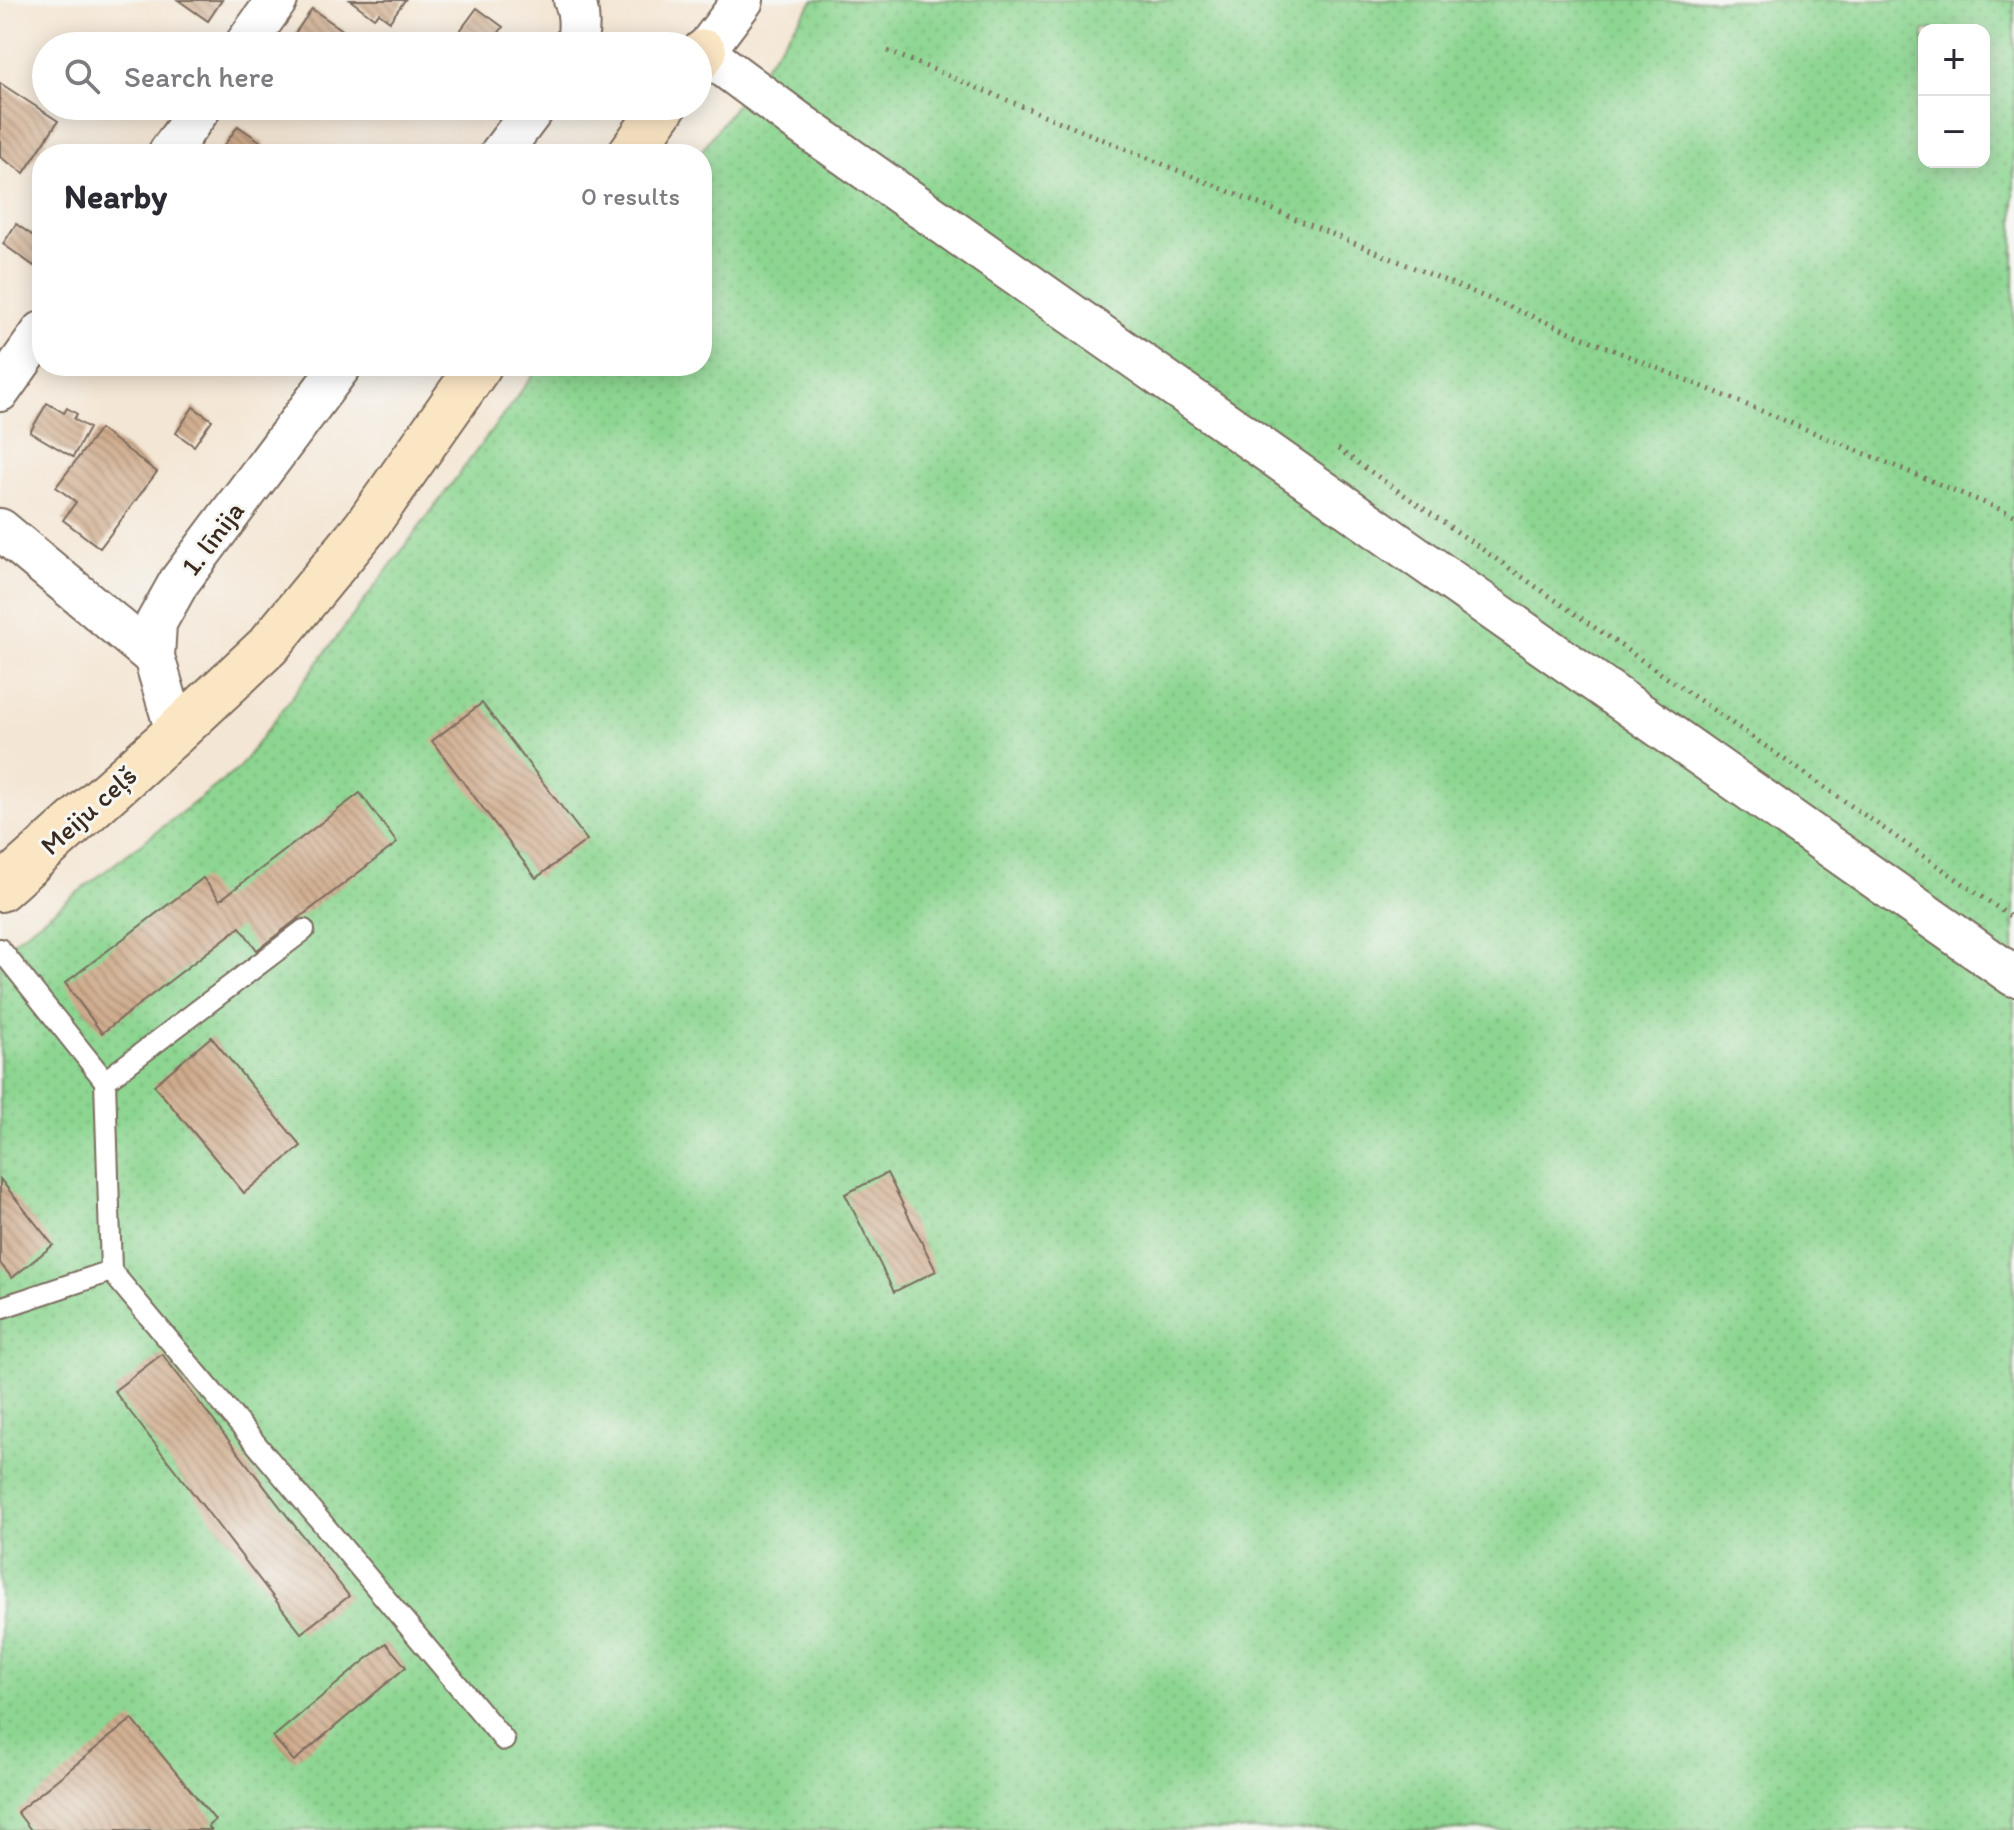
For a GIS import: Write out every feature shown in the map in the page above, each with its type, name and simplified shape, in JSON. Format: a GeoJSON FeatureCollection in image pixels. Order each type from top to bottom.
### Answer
{"type":"FeatureCollection","features":[{"type":"Feature","properties":{"kind":"street"},"geometry":{"type":"LineString","coordinates":[[254,32],[277,0]]}},
{"type":"Feature","properties":{"kind":"street"},"geometry":{"type":"LineString","coordinates":[[574,0],[578,7],[577,32]]}},
{"type":"Feature","properties":{"kind":"street"},"geometry":{"type":"LineString","coordinates":[[712,41],[743,0]]}},
{"type":"Feature","properties":{"kind":"street"},"geometry":{"type":"LineString","coordinates":[[712,64],[2014,976]]}},
{"type":"Feature","properties":{"kind":"street"},"geometry":{"type":"LineString","coordinates":[[175,144],[192,120]]}},
{"type":"Feature","properties":{"kind":"street"},"geometry":{"type":"LineString","coordinates":[[508,144],[526,120]]}},
{"type":"Feature","properties":{"kind":"street"},"geometry":{"type":"LineString","coordinates":[[637,144],[652,120]]}},
{"type":"Feature","properties":{"kind":"street"},"geometry":{"type":"LineString","coordinates":[[0,391],[32,346]]}},
{"type":"Feature","properties":{"kind":"street","name":"1. līnija"},"geometry":{"type":"LineString","coordinates":[[176,732],[154,657],[156,623],[179,582],[334,376]]}},
{"type":"Feature","properties":{"kind":"street","name":"Meiju ceļš"},"geometry":{"type":"LineString","coordinates":[[0,889],[268,646],[365,528],[472,376]]}},
{"type":"Feature","properties":{"kind":"street"},"geometry":{"type":"LineString","coordinates":[[0,529],[154,657]]}},
{"type":"Feature","properties":{"kind":"lane"},"geometry":{"type":"LineString","coordinates":[[105,1081],[304,930]]}},
{"type":"Feature","properties":{"kind":"lane"},"geometry":{"type":"LineString","coordinates":[[0,949],[105,1081],[111,1271],[504,1740]]}},
{"type":"Feature","properties":{"kind":"lane"},"geometry":{"type":"LineString","coordinates":[[0,1308],[111,1271]]}},
{"type":"Feature","properties":{"kind":"path"},"geometry":{"type":"LineString","coordinates":[[888,51],[2014,515]]}},
{"type":"Feature","properties":{"kind":"path"},"geometry":{"type":"LineString","coordinates":[[1333,445],[2014,919]]}},
{"type":"Feature","properties":{"kind":"green space"},"geometry":{"type":"Polygon","coordinates":[[[814,0],[2014,0],[2014,1830],[0,1830],[0,952],[238,769],[533,376],[712,376],[712,144],[706,144],[814,0]]]}},
{"type":"Feature","properties":{"kind":"building"},"geometry":{"type":"Polygon","coordinates":[[[178,0],[222,0],[208,21],[178,0]]]}},
{"type":"Feature","properties":{"kind":"building"},"geometry":{"type":"Polygon","coordinates":[[[350,0],[405,0],[390,21],[379,13],[374,18],[350,0]]]}},
{"type":"Feature","properties":{"kind":"building"},"geometry":{"type":"Polygon","coordinates":[[[477,8],[503,27],[499,32],[459,32],[477,8]]]}},
{"type":"Feature","properties":{"kind":"building"},"geometry":{"type":"Polygon","coordinates":[[[312,9],[344,31],[343,32],[296,32],[312,9]]]}},
{"type":"Feature","properties":{"kind":"building"},"geometry":{"type":"Polygon","coordinates":[[[0,83],[32,104],[32,120],[58,121],[43,144],[32,144],[32,161],[24,173],[0,157],[0,83]]]}},
{"type":"Feature","properties":{"kind":"building"},"geometry":{"type":"Polygon","coordinates":[[[238,126],[264,144],[225,144],[238,126]]]}},
{"type":"Feature","properties":{"kind":"building"},"geometry":{"type":"Polygon","coordinates":[[[16,224],[32,235],[32,265],[3,244],[16,224]]]}},
{"type":"Feature","properties":{"kind":"building"},"geometry":{"type":"Polygon","coordinates":[[[47,403],[64,413],[67,408],[77,414],[74,419],[89,428],[73,457],[30,432],[47,403]]]}},
{"type":"Feature","properties":{"kind":"building"},"geometry":{"type":"Polygon","coordinates":[[[193,407],[212,420],[194,446],[176,433],[193,407]]]}},
{"type":"Feature","properties":{"kind":"building"},"geometry":{"type":"Polygon","coordinates":[[[100,429],[157,472],[100,548],[63,520],[76,502],[56,487],[100,429]]]}},
{"type":"Feature","properties":{"kind":"building"},"geometry":{"type":"Polygon","coordinates":[[[482,703],[587,840],[536,878],[432,741],[482,703]]]}},
{"type":"Feature","properties":{"kind":"building"},"geometry":{"type":"Polygon","coordinates":[[[360,793],[397,843],[257,950],[240,927],[102,1033],[65,983],[203,878],[220,900],[360,793]]]}},
{"type":"Feature","properties":{"kind":"building"},"geometry":{"type":"Polygon","coordinates":[[[211,1037],[301,1146],[244,1193],[154,1085],[211,1037]]]}},
{"type":"Feature","properties":{"kind":"building"},"geometry":{"type":"Polygon","coordinates":[[[887,1173],[936,1271],[894,1292],[845,1194],[887,1173]]]}},
{"type":"Feature","properties":{"kind":"building"},"geometry":{"type":"Polygon","coordinates":[[[0,1179],[53,1245],[12,1278],[0,1263],[0,1179]]]}},
{"type":"Feature","properties":{"kind":"building"},"geometry":{"type":"Polygon","coordinates":[[[162,1354],[349,1596],[301,1633],[114,1391],[162,1354]]]}},
{"type":"Feature","properties":{"kind":"building"},"geometry":{"type":"Polygon","coordinates":[[[386,1643],[406,1667],[294,1761],[273,1737],[386,1643]]]}},
{"type":"Feature","properties":{"kind":"building"},"geometry":{"type":"Polygon","coordinates":[[[132,1719],[215,1820],[208,1826],[211,1830],[31,1830],[17,1812],[132,1719]]]}}]}
